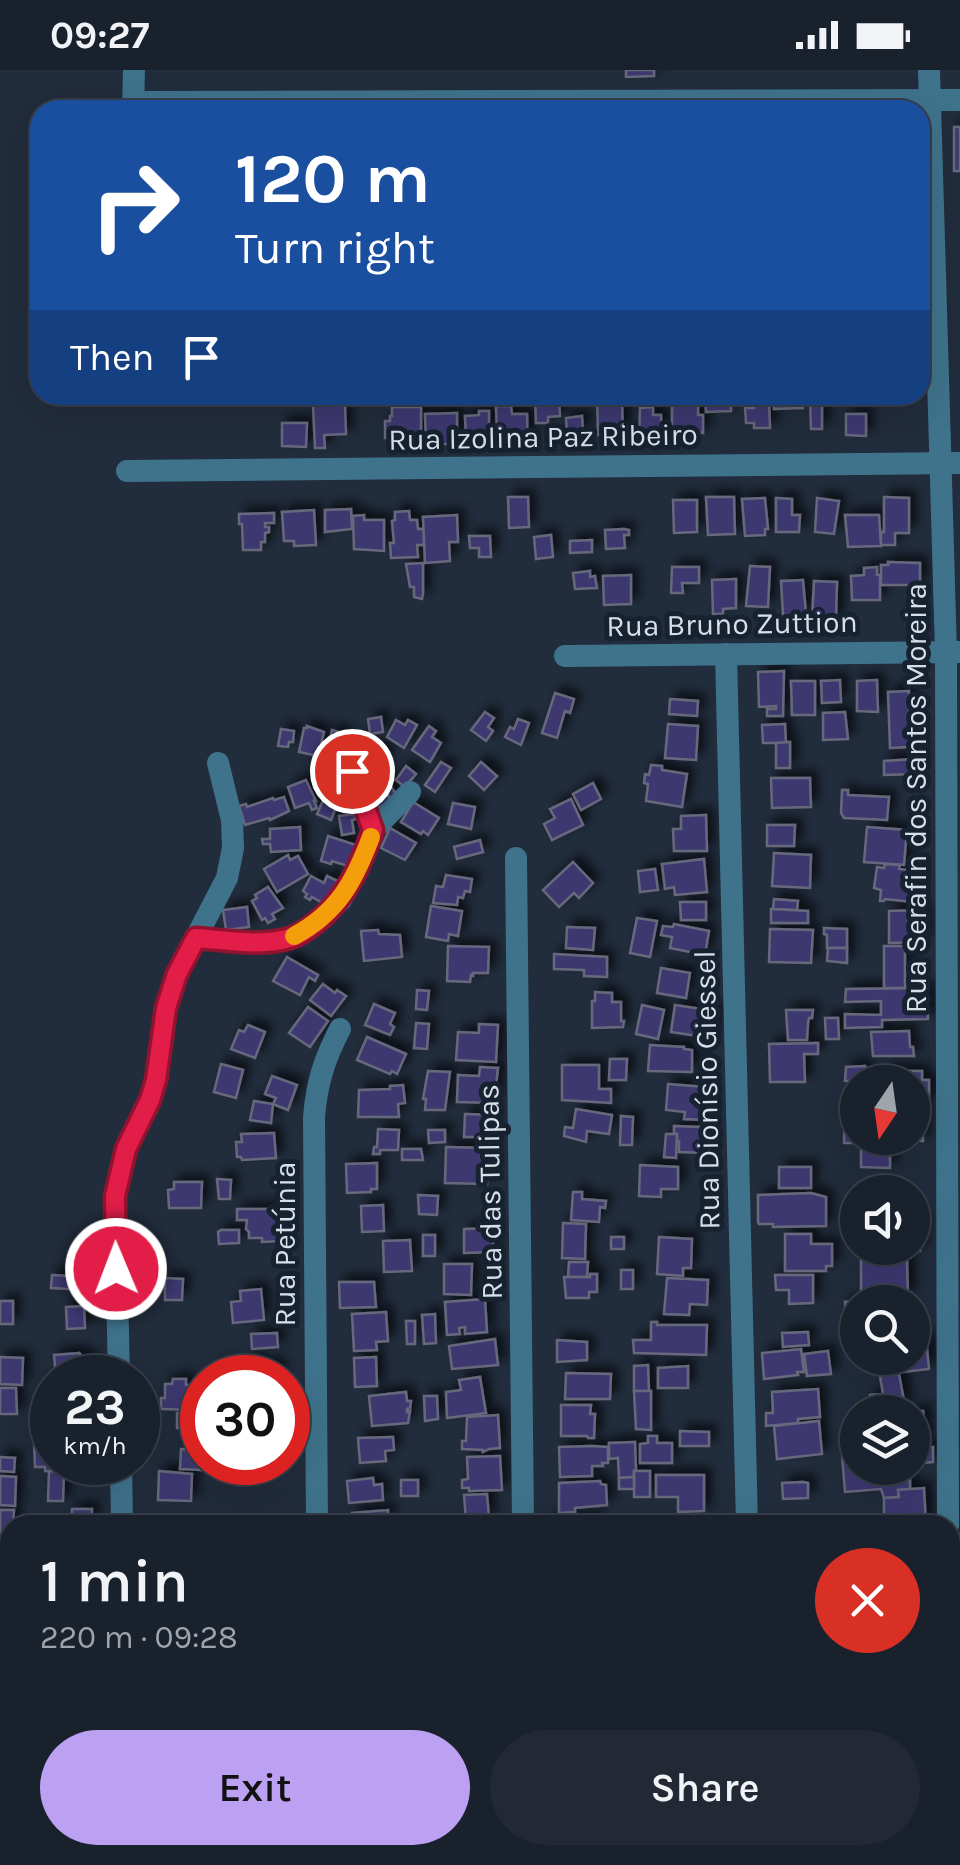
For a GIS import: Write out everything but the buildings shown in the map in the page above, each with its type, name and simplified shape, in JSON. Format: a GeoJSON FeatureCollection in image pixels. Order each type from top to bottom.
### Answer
{"type":"FeatureCollection","features":[{"type":"Feature","properties":{"kind":"street"},"geometry":{"type":"LineString","coordinates":[[133,100],[134,70]]}},
{"type":"Feature","properties":{"kind":"street","name":"Rua Serafin dos Santos Moreira"},"geometry":{"type":"LineString","coordinates":[[930,70],[930,100]]}},
{"type":"Feature","properties":{"kind":"street"},"geometry":{"type":"LineString","coordinates":[[930,100],[960,100]]}},
{"type":"Feature","properties":{"kind":"street"},"geometry":{"type":"LineString","coordinates":[[930,277],[960,277]]}},
{"type":"Feature","properties":{"kind":"street","name":"Rua Serafin dos Santos Moreira"},"geometry":{"type":"LineString","coordinates":[[930,294],[950,463],[953,652],[948,1515]]}},
{"type":"Feature","properties":{"kind":"street","name":"Rua Izolina Paz Ribeiro"},"geometry":{"type":"LineString","coordinates":[[127,471],[950,463]]}},
{"type":"Feature","properties":{"kind":"street","name":"Rua Bruno Zuttion"},"geometry":{"type":"LineString","coordinates":[[565,656],[953,652]]}},
{"type":"Feature","properties":{"kind":"street","name":"Rua Dionísio Giessel"},"geometry":{"type":"LineString","coordinates":[[726,654],[747,1515]]}},
{"type":"Feature","properties":{"kind":"street"},"geometry":{"type":"LineString","coordinates":[[118,1355],[115,1196],[126,1149],[156,1080],[166,1008],[177,974],[226,878],[234,848],[232,820],[218,763]]}},
{"type":"Feature","properties":{"kind":"street"},"geometry":{"type":"LineString","coordinates":[[352,771],[373,830]]}},
{"type":"Feature","properties":{"kind":"street"},"geometry":{"type":"LineString","coordinates":[[196,938],[260,942],[291,938],[309,928],[341,900],[373,830],[410,792]]}},
{"type":"Feature","properties":{"kind":"street","name":"Rua das Tulipas"},"geometry":{"type":"LineString","coordinates":[[516,858],[523,1515]]}},
{"type":"Feature","properties":{"kind":"street","name":"Rua Petúnia"},"geometry":{"type":"LineString","coordinates":[[317,1515],[314,1117],[316,1086],[340,1028]]}},
{"type":"Feature","properties":{"kind":"street"},"geometry":{"type":"LineString","coordinates":[[121,1485],[122,1515]]}},
{"type":"Feature","properties":{"kind":"slow traffic"},"geometry":{"type":"LineString","coordinates":[[294,936],[341,900],[371,837]]}},
{"type":"Feature","properties":{"kind":"route"},"geometry":{"type":"LineString","coordinates":[[116,1269],[115,1196],[126,1149],[156,1080],[166,1008],[177,974],[196,938],[260,942],[291,938],[341,900],[373,830],[352,771]]}}]}
